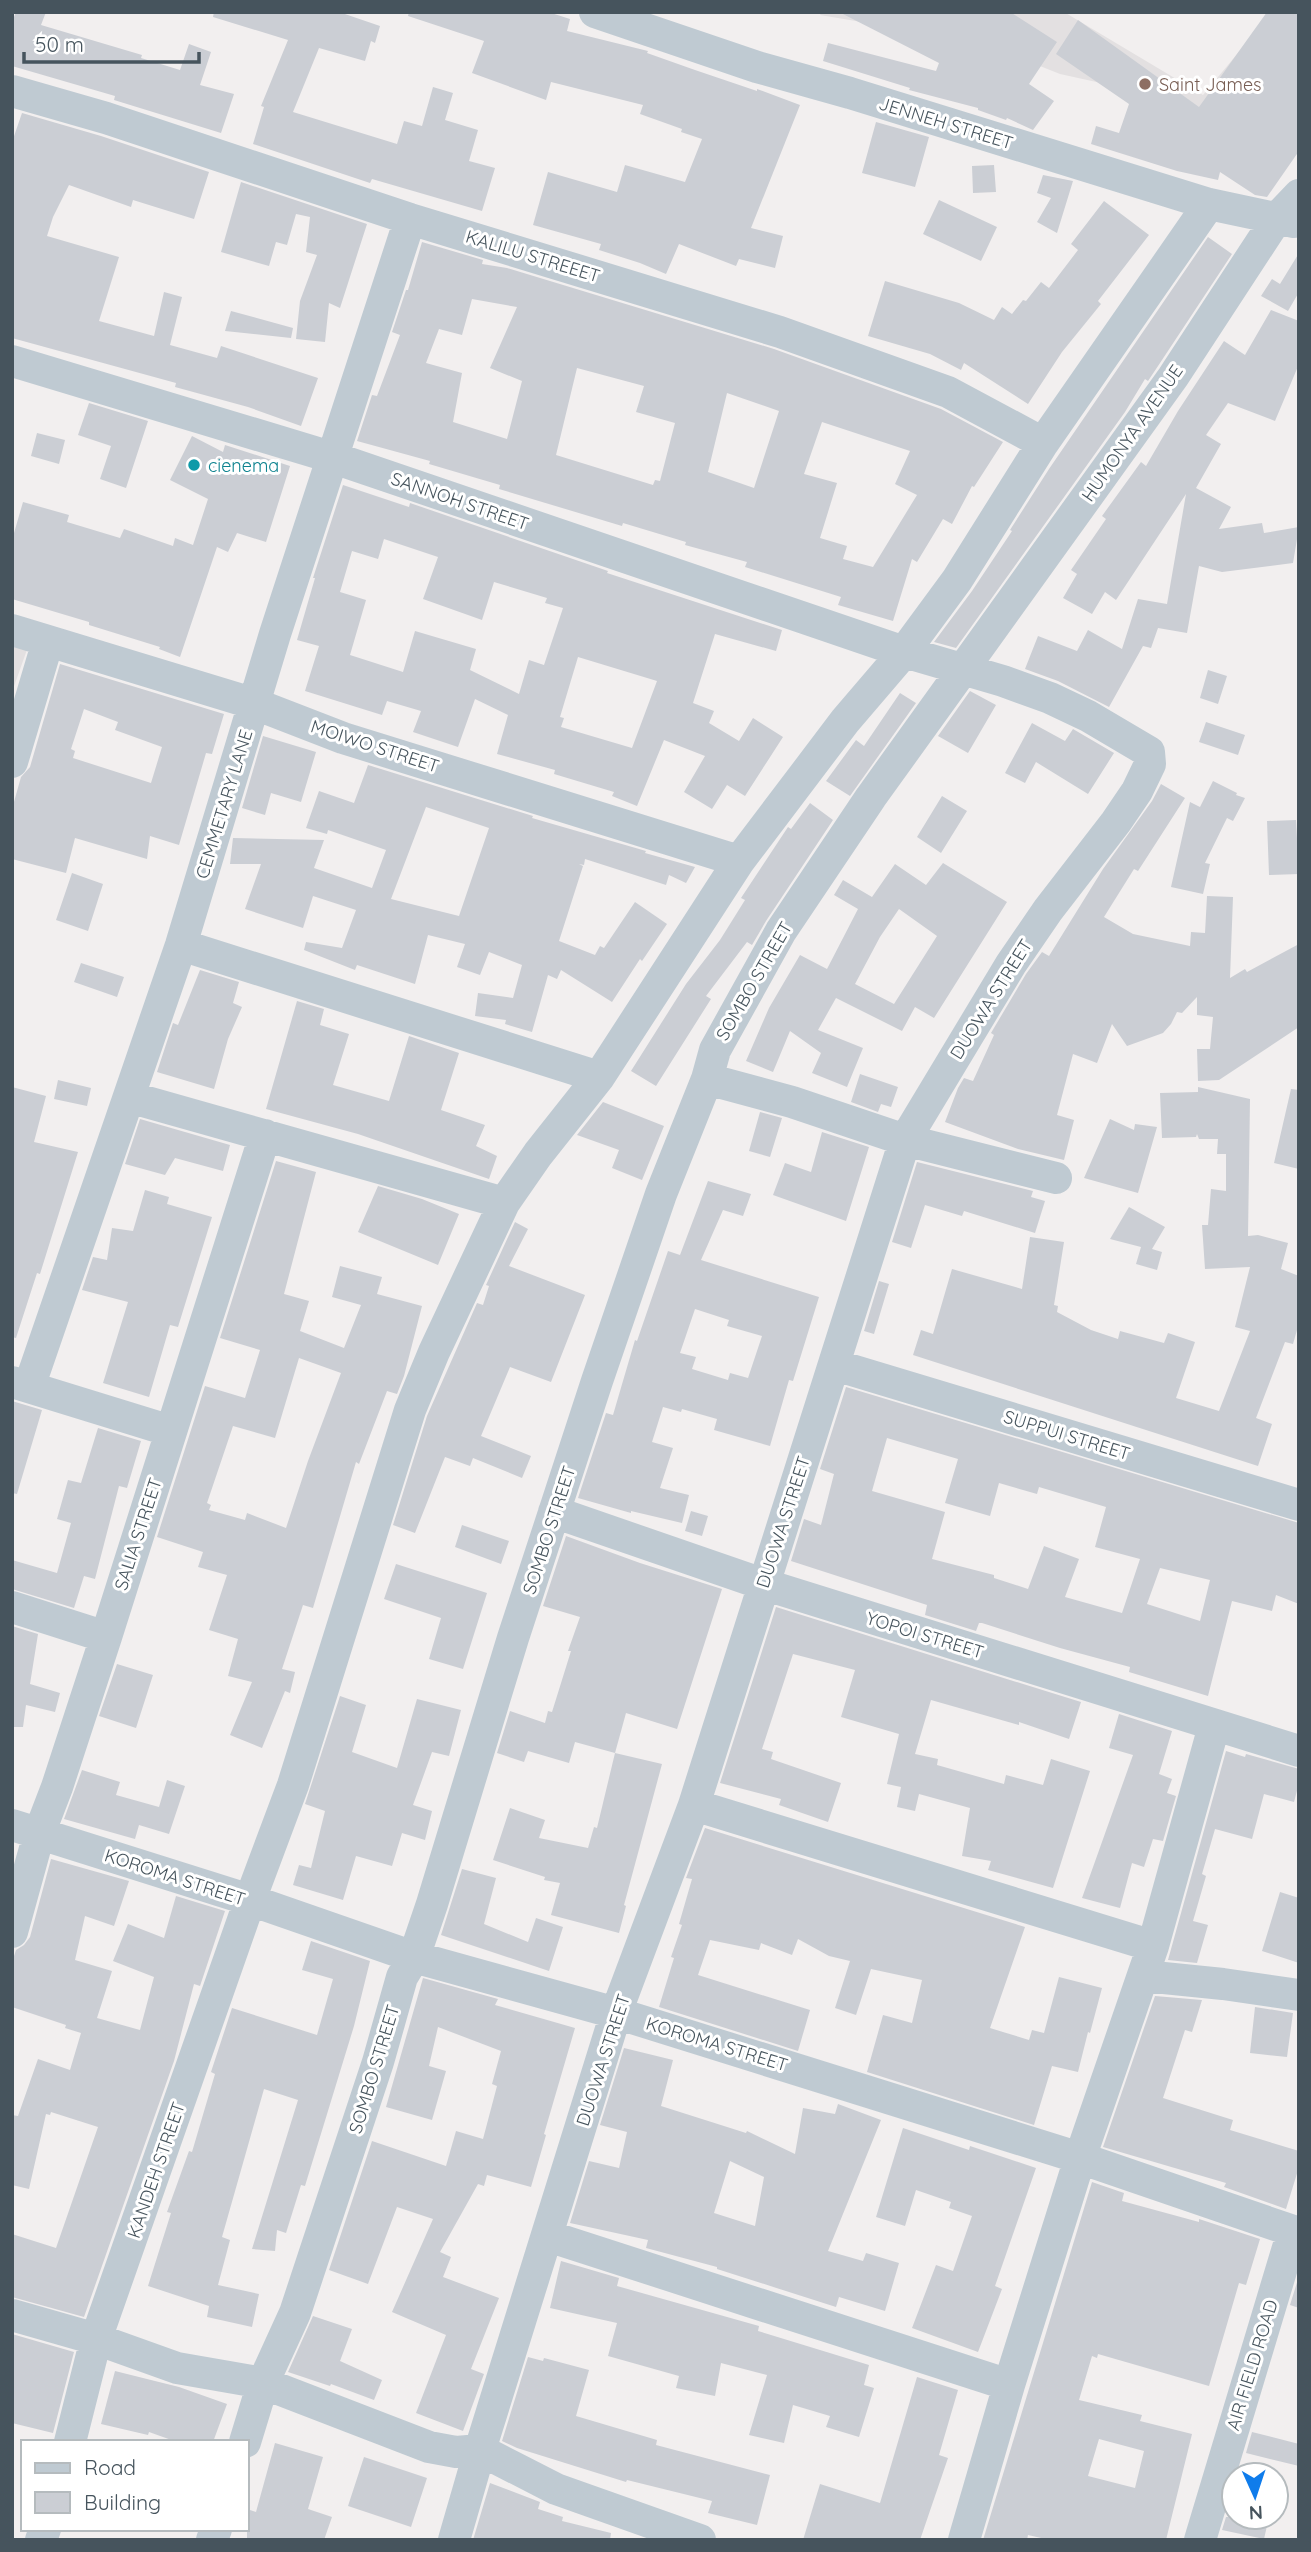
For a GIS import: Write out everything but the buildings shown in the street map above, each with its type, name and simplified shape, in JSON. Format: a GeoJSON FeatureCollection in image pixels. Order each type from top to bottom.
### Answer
{"type":"FeatureCollection","features":[{"type":"Feature","properties":{"kind":"street","name":"JENNEH STREET"},"geometry":{"type":"LineString","coordinates":[[595,12],[757,67],[1209,204],[1288,220]]}},
{"type":"Feature","properties":{"kind":"street","name":"KALILU STREEET"},"geometry":{"type":"LineString","coordinates":[[12,91],[106,118],[410,219],[780,331],[947,392],[1043,443]]}},
{"type":"Feature","properties":{"kind":"street","name":"HUMONYA AVENUE"},"geometry":{"type":"LineString","coordinates":[[961,670],[1288,220],[1299,195]]}},
{"type":"Feature","properties":{"kind":"street","name":"KANDEH STREET"},"geometry":{"type":"LineString","coordinates":[[71,2440],[96,2339],[293,1785],[410,1410],[504,1203],[538,1154],[599,1077],[739,861],[845,721],[904,652],[957,580],[1043,443],[1209,204]]}},
{"type":"Feature","properties":{"kind":"street","name":"CEMMETARY LANE"},"geometry":{"type":"LineString","coordinates":[[21,1385],[129,1097],[181,945],[331,457],[410,219]]}},
{"type":"Feature","properties":{"kind":"street","name":"SANNOH STREET"},"geometry":{"type":"LineString","coordinates":[[12,361],[331,457],[961,670]]}},
{"type":"Feature","properties":{"kind":"street","name":"MOIWO STREET"},"geometry":{"type":"LineString","coordinates":[[12,630],[255,704],[343,738],[739,861]]}},
{"type":"Feature","properties":{"kind":"street"},"geometry":{"type":"LineString","coordinates":[[12,761],[48,641]]}},
{"type":"Feature","properties":{"kind":"street","name":"SOMBO STREET"},"geometry":{"type":"LineString","coordinates":[[247,2440],[263,2383],[295,2313],[378,2062],[402,1978],[414,1957],[554,1513],[661,1194],[707,1079],[715,1050],[781,931],[961,670]]}},
{"type":"Feature","properties":{"kind":"street","name":"DUOWA STREET"},"geometry":{"type":"LineString","coordinates":[[454,2540],[616,2013],[694,1805],[905,1140],[1011,964],[1136,792],[1151,757],[1149,752],[1088,716],[1050,698],[1003,681],[961,670]]}},
{"type":"Feature","properties":{"kind":"street"},"geometry":{"type":"LineString","coordinates":[[181,945],[599,1077]]}},
{"type":"Feature","properties":{"kind":"street"},"geometry":{"type":"LineString","coordinates":[[707,1079],[792,1101],[905,1140],[1056,1178]]}},
{"type":"Feature","properties":{"kind":"street"},"geometry":{"type":"LineString","coordinates":[[129,1097],[504,1203]]}},
{"type":"Feature","properties":{"kind":"street","name":"SALIA STREET"},"geometry":{"type":"LineString","coordinates":[[12,1933],[26,1829],[57,1787],[265,1135]]}},
{"type":"Feature","properties":{"kind":"street","name":"SUPPUI STREET"},"geometry":{"type":"LineString","coordinates":[[835,1365],[1299,1505]]}},
{"type":"Feature","properties":{"kind":"street"},"geometry":{"type":"LineString","coordinates":[[21,1385],[171,1432]]}},
{"type":"Feature","properties":{"kind":"street","name":"YOPOI STREET"},"geometry":{"type":"LineString","coordinates":[[554,1513],[763,1584],[1299,1751]]}},
{"type":"Feature","properties":{"kind":"street"},"geometry":{"type":"LineString","coordinates":[[12,1607],[106,1637]]}},
{"type":"Feature","properties":{"kind":"street"},"geometry":{"type":"LineString","coordinates":[[964,2540],[1080,2158],[1144,1976],[1214,1726]]}},
{"type":"Feature","properties":{"kind":"street"},"geometry":{"type":"LineString","coordinates":[[694,1805],[1153,1946]]}},
{"type":"Feature","properties":{"kind":"street","name":"KOROMA STREET"},"geometry":{"type":"LineString","coordinates":[[26,1829],[250,1900],[414,1957],[616,2013],[1080,2158],[1296,2232]]}},
{"type":"Feature","properties":{"kind":"street"},"geometry":{"type":"LineString","coordinates":[[1144,1976],[1299,1995]]}},
{"type":"Feature","properties":{"kind":"street","name":"AIR FIELD ROAD"},"geometry":{"type":"LineString","coordinates":[[1200,2540],[1296,2232]]}},
{"type":"Feature","properties":{"kind":"street"},"geometry":{"type":"LineString","coordinates":[[548,2235],[1009,2385]]}},
{"type":"Feature","properties":{"kind":"street"},"geometry":{"type":"LineString","coordinates":[[12,2315],[96,2339],[177,2368],[263,2383],[429,2447],[456,2452],[480,2451],[556,2488],[700,2540]]}},
{"type":"Feature","properties":{"kind":"shaded area","name":"Saint James"},"geometry":{"type":"Polygon","coordinates":[[[822,12],[1064,12],[1203,95],[1272,12],[1204,147],[1151,94],[1060,74],[980,42],[820,15],[822,12]]]}},
{"type":"Feature","properties":{"kind":"shaded area"},"geometry":{"type":"Polygon","coordinates":[[[12,639],[29,644],[12,692],[12,639]]]}},
{"type":"Feature","properties":{"kind":"place","name":"Saint James"},"geometry":{"type":"Point","coordinates":[1145,84]}},
{"type":"Feature","properties":{"kind":"place","name":"cienema"},"geometry":{"type":"Point","coordinates":[194,465]}}]}
